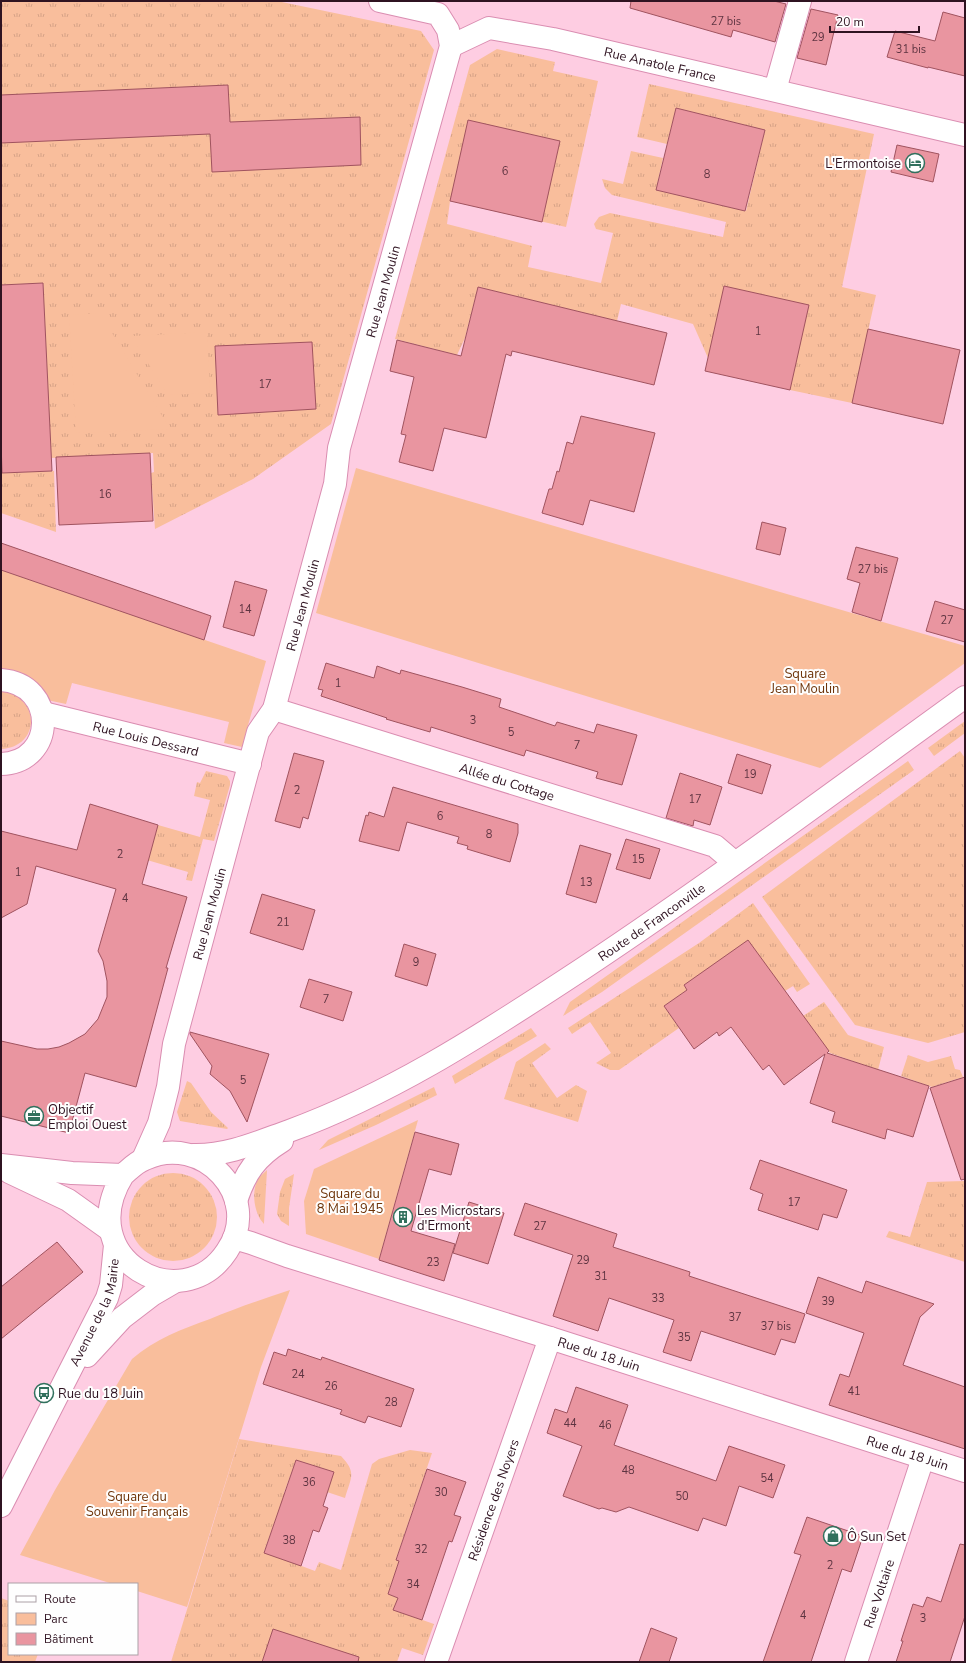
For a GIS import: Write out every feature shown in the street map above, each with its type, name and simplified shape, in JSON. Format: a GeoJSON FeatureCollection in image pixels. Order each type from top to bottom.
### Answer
{"type":"FeatureCollection","features":[{"type":"Feature","properties":{"kind":"street"},"geometry":{"type":"LineString","coordinates":[[380,1],[438,14],[448,30],[451,46]]}},
{"type":"Feature","properties":{"kind":"street"},"geometry":{"type":"LineString","coordinates":[[775,90],[800,1]]}},
{"type":"Feature","properties":{"kind":"street","name":"Rue Anatole France"},"geometry":{"type":"LineString","coordinates":[[451,46],[489,28],[552,39],[965,135]]}},
{"type":"Feature","properties":{"kind":"street","name":"Rue Jean Moulin"},"geometry":{"type":"LineString","coordinates":[[143,1159],[159,1123],[168,1087],[174,1044],[258,732],[274,709],[335,484],[339,448],[451,46]]}},
{"type":"Feature","properties":{"kind":"street"},"geometry":{"type":"LineString","coordinates":[[1,680],[11,681],[22,685],[32,692],[39,702],[43,713],[44,726],[41,737],[35,748],[26,757],[15,762],[1,764]]}},
{"type":"Feature","properties":{"kind":"street","name":"Route de Franconville"},"geometry":{"type":"LineString","coordinates":[[236,1202],[245,1178],[260,1157],[274,1146],[468,1042],[623,942],[965,697]]}},
{"type":"Feature","properties":{"kind":"street","name":"Allée du Cottage"},"geometry":{"type":"LineString","coordinates":[[274,709],[715,846],[735,863]]}},
{"type":"Feature","properties":{"kind":"street","name":"Rue Louis Dessard"},"geometry":{"type":"LineString","coordinates":[[43,713],[250,764]]}},
{"type":"Feature","properties":{"kind":"street","name":"Route de Franconville"},"geometry":{"type":"LineString","coordinates":[[193,1155],[208,1156],[233,1151],[320,1120]]}},
{"type":"Feature","properties":{"kind":"street"},"geometry":{"type":"LineString","coordinates":[[168,1152],[181,1152],[193,1155],[204,1159],[221,1173],[228,1182],[236,1202],[237,1221],[234,1238],[228,1250],[212,1268],[201,1275],[176,1281],[147,1275],[134,1268],[123,1257],[113,1237],[108,1216],[110,1201],[123,1176],[143,1159],[155,1154],[168,1152]]}},
{"type":"Feature","properties":{"kind":"street"},"geometry":{"type":"LineString","coordinates":[[1,1167],[123,1176]]}},
{"type":"Feature","properties":{"kind":"street"},"geometry":{"type":"LineString","coordinates":[[1,1167],[68,1200],[113,1237]]}},
{"type":"Feature","properties":{"kind":"street","name":"Avenue de la Mairie"},"geometry":{"type":"LineString","coordinates":[[1,1506],[68,1378],[107,1298],[111,1285],[113,1237]]}},
{"type":"Feature","properties":{"kind":"street","name":"Rue du 18 Juin"},"geometry":{"type":"LineString","coordinates":[[234,1238],[965,1471]]}},
{"type":"Feature","properties":{"kind":"street","name":"Avenue de la Mairie"},"geometry":{"type":"LineString","coordinates":[[68,1378],[122,1318],[176,1281]]}},
{"type":"Feature","properties":{"kind":"street","name":"Résidence des Noyers"},"geometry":{"type":"LineString","coordinates":[[436,1662],[550,1338]]}},
{"type":"Feature","properties":{"kind":"street","name":"Rue Voltaire"},"geometry":{"type":"LineString","coordinates":[[856,1662],[923,1458]]}},
{"type":"Feature","properties":{"kind":"green space"},"geometry":{"type":"Polygon","coordinates":[[[1,1],[277,1],[421,31],[434,50],[331,424],[253,479],[155,529],[151,473],[154,472],[153,453],[51,458],[43,283],[1,285],[1,1]]]}},
{"type":"Feature","properties":{"kind":"green space"},"geometry":{"type":"Polygon","coordinates":[[[497,49],[555,62],[553,71],[598,81],[566,227],[450,201],[447,224],[532,246],[528,267],[601,283],[613,233],[596,229],[594,224],[599,217],[610,213],[723,237],[726,222],[612,195],[605,188],[602,179],[623,184],[631,151],[663,158],[656,190],[746,211],[765,130],[676,108],[667,144],[637,137],[649,84],[874,134],[842,287],[876,295],[852,403],[790,390],[708,358],[693,324],[621,304],[617,321],[478,287],[465,338],[457,355],[395,339],[470,65],[497,49]]]}},
{"type":"Feature","properties":{"kind":"green space"},"geometry":{"type":"Polygon","coordinates":[[[100,313],[170,429],[76,433],[69,315],[100,313]]]}},
{"type":"Feature","properties":{"kind":"green space"},"geometry":{"type":"Polygon","coordinates":[[[207,332],[210,393],[168,395],[131,336],[207,332]]]}},
{"type":"Feature","properties":{"kind":"green space"},"geometry":{"type":"Polygon","coordinates":[[[1,445],[3,473],[54,471],[56,532],[1,513],[1,445]]]}},
{"type":"Feature","properties":{"kind":"green space","name":"Square Jean Moulin"},"geometry":{"type":"Polygon","coordinates":[[[356,468],[965,646],[965,663],[820,768],[316,613],[356,468]]]}},
{"type":"Feature","properties":{"kind":"green space"},"geometry":{"type":"Polygon","coordinates":[[[1,570],[266,661],[242,747],[224,743],[229,722],[72,683],[66,704],[47,700],[29,678],[18,673],[1,670],[1,570]]]}},
{"type":"Feature","properties":{"kind":"green space"},"geometry":{"type":"Polygon","coordinates":[[[1,691],[14,695],[24,702],[29,711],[31,721],[29,731],[24,740],[14,746],[1,749],[1,691]]]}},
{"type":"Feature","properties":{"kind":"green space"},"geometry":{"type":"Polygon","coordinates":[[[965,721],[965,733],[934,756],[928,748],[965,721]]]}},
{"type":"Feature","properties":{"kind":"green space"},"geometry":{"type":"Polygon","coordinates":[[[960,751],[965,758],[965,1032],[928,1043],[855,1025],[762,897],[960,751]]]}},
{"type":"Feature","properties":{"kind":"green space"},"geometry":{"type":"Polygon","coordinates":[[[908,761],[914,770],[602,992],[563,1016],[570,1002],[908,761]]]}},
{"type":"Feature","properties":{"kind":"green space"},"geometry":{"type":"Polygon","coordinates":[[[206,771],[227,776],[230,781],[230,785],[214,841],[203,839],[192,881],[186,880],[188,872],[147,860],[158,825],[200,837],[210,800],[194,796],[197,782],[200,783],[206,771]]]}},
{"type":"Feature","properties":{"kind":"green space"},"geometry":{"type":"Polygon","coordinates":[[[753,903],[810,984],[797,992],[793,986],[785,991],[684,985],[687,990],[664,1006],[679,1028],[619,1070],[610,1070],[596,1063],[611,1053],[590,1022],[572,1034],[568,1028],[699,943],[753,903]]]}},
{"type":"Feature","properties":{"kind":"green space"},"geometry":{"type":"Polygon","coordinates":[[[824,1002],[848,1035],[884,1047],[878,1070],[830,1053],[803,1016],[824,1002]]]}},
{"type":"Feature","properties":{"kind":"green space"},"geometry":{"type":"Polygon","coordinates":[[[531,1028],[537,1036],[455,1084],[452,1076],[531,1028]]]}},
{"type":"Feature","properties":{"kind":"green space"},"geometry":{"type":"Polygon","coordinates":[[[545,1043],[551,1049],[532,1063],[557,1098],[576,1085],[587,1091],[578,1122],[504,1099],[516,1062],[545,1043]]]}},
{"type":"Feature","properties":{"kind":"green space"},"geometry":{"type":"Polygon","coordinates":[[[908,1055],[928,1062],[951,1056],[955,1069],[960,1070],[963,1077],[932,1087],[901,1076],[908,1055]]]}},
{"type":"Feature","properties":{"kind":"green space"},"geometry":{"type":"Polygon","coordinates":[[[187,1081],[191,1083],[211,1112],[228,1128],[227,1129],[180,1121],[177,1112],[187,1081]]]}},
{"type":"Feature","properties":{"kind":"green space"},"geometry":{"type":"Polygon","coordinates":[[[434,1087],[437,1095],[376,1125],[319,1150],[328,1140],[434,1087]]]}},
{"type":"Feature","properties":{"kind":"green space","name":"Square du 8 Mai 1945"},"geometry":{"type":"Polygon","coordinates":[[[418,1120],[379,1259],[306,1234],[304,1201],[314,1169],[418,1120]]]}},
{"type":"Feature","properties":{"kind":"green space"},"geometry":{"type":"Polygon","coordinates":[[[267,1170],[264,1224],[258,1215],[254,1196],[258,1179],[267,1170]]]}},
{"type":"Feature","properties":{"kind":"green space"},"geometry":{"type":"Polygon","coordinates":[[[164,1173],[182,1173],[198,1180],[210,1192],[217,1208],[217,1226],[210,1242],[198,1254],[182,1261],[164,1261],[148,1254],[136,1242],[129,1226],[129,1208],[136,1192],[148,1180],[164,1173]]]}},
{"type":"Feature","properties":{"kind":"green space"},"geometry":{"type":"Polygon","coordinates":[[[294,1174],[289,1208],[289,1226],[281,1221],[277,1214],[280,1192],[285,1179],[294,1174]]]}},
{"type":"Feature","properties":{"kind":"green space"},"geometry":{"type":"Polygon","coordinates":[[[965,1181],[965,1262],[886,1237],[889,1231],[910,1237],[927,1182],[965,1181]]]}},
{"type":"Feature","properties":{"kind":"green space","name":"Square du Souvenir Français"},"geometry":{"type":"Polygon","coordinates":[[[290,1290],[261,1367],[187,1607],[138,1591],[138,1583],[110,1583],[20,1555],[55,1490],[132,1359],[159,1340],[240,1307],[290,1290]]]}},
{"type":"Feature","properties":{"kind":"green space"},"geometry":{"type":"Polygon","coordinates":[[[239,1439],[341,1456],[349,1467],[351,1471],[351,1480],[345,1498],[327,1492],[334,1472],[296,1460],[284,1493],[296,1498],[276,1518],[264,1552],[315,1571],[319,1562],[341,1570],[372,1464],[379,1459],[410,1450],[432,1453],[396,1559],[399,1561],[388,1594],[398,1598],[394,1610],[434,1624],[423,1655],[402,1648],[397,1662],[171,1662],[239,1439]]]}},
{"type":"Feature","properties":{"kind":"green space"},"geometry":{"type":"Polygon","coordinates":[[[1,1598],[8,1601],[8,1655],[38,1655],[35,1662],[1,1662],[1,1598]]]}},
{"type":"Feature","properties":{"kind":"building"},"geometry":{"type":"Polygon","coordinates":[[[631,1],[774,1],[786,4],[775,42],[733,30],[731,37],[630,8],[631,1]]]}},
{"type":"Feature","properties":{"kind":"building"},"geometry":{"type":"Polygon","coordinates":[[[811,9],[838,15],[826,65],[797,58],[811,9]]]}},
{"type":"Feature","properties":{"kind":"building"},"geometry":{"type":"Polygon","coordinates":[[[943,12],[965,18],[965,76],[887,57],[895,31],[935,41],[943,12]]]}},
{"type":"Feature","properties":{"kind":"building"},"geometry":{"type":"Polygon","coordinates":[[[228,85],[230,122],[360,117],[361,165],[212,172],[210,134],[1,143],[1,95],[228,85]]]}},
{"type":"Feature","properties":{"kind":"building"},"geometry":{"type":"Polygon","coordinates":[[[676,108],[765,130],[745,211],[656,190],[676,108]]]}},
{"type":"Feature","properties":{"kind":"building"},"geometry":{"type":"Polygon","coordinates":[[[468,120],[560,141],[542,222],[450,201],[468,120]]]}},
{"type":"Feature","properties":{"kind":"building","name":"L'Ermontoise"},"geometry":{"type":"Polygon","coordinates":[[[897,145],[939,154],[933,182],[891,172],[897,145]]]}},
{"type":"Feature","properties":{"kind":"building"},"geometry":{"type":"Polygon","coordinates":[[[43,283],[52,471],[2,473],[1,285],[43,283]]]}},
{"type":"Feature","properties":{"kind":"building"},"geometry":{"type":"Polygon","coordinates":[[[724,286],[809,305],[790,390],[705,371],[724,286]]]}},
{"type":"Feature","properties":{"kind":"building"},"geometry":{"type":"Polygon","coordinates":[[[478,287],[667,333],[654,385],[512,351],[511,356],[506,354],[486,438],[444,428],[433,471],[399,462],[406,435],[401,434],[414,377],[390,371],[397,340],[461,356],[478,287]]]}},
{"type":"Feature","properties":{"kind":"building"},"geometry":{"type":"Polygon","coordinates":[[[868,329],[960,350],[943,424],[852,403],[868,329]]]}},
{"type":"Feature","properties":{"kind":"building"},"geometry":{"type":"Polygon","coordinates":[[[312,342],[316,409],[218,415],[215,346],[312,342]]]}},
{"type":"Feature","properties":{"kind":"building"},"geometry":{"type":"Polygon","coordinates":[[[581,416],[655,433],[634,512],[590,500],[583,525],[542,513],[549,489],[552,489],[557,471],[559,472],[567,442],[573,444],[581,416]]]}},
{"type":"Feature","properties":{"kind":"building"},"geometry":{"type":"Polygon","coordinates":[[[150,453],[153,521],[59,525],[56,457],[150,453]]]}},
{"type":"Feature","properties":{"kind":"building"},"geometry":{"type":"Polygon","coordinates":[[[762,522],[786,528],[780,555],[756,549],[762,522]]]}},
{"type":"Feature","properties":{"kind":"building"},"geometry":{"type":"Polygon","coordinates":[[[1,543],[211,616],[204,640],[1,570],[1,543]]]}},
{"type":"Feature","properties":{"kind":"building"},"geometry":{"type":"Polygon","coordinates":[[[856,547],[898,558],[881,621],[852,612],[860,583],[847,579],[856,547]]]}},
{"type":"Feature","properties":{"kind":"building"},"geometry":{"type":"Polygon","coordinates":[[[235,581],[267,590],[254,636],[223,627],[235,581]]]}},
{"type":"Feature","properties":{"kind":"building"},"geometry":{"type":"Polygon","coordinates":[[[935,601],[965,610],[965,642],[926,631],[935,601]]]}},
{"type":"Feature","properties":{"kind":"building"},"geometry":{"type":"Polygon","coordinates":[[[326,663],[374,678],[377,666],[400,674],[401,670],[501,699],[499,707],[555,726],[557,722],[594,733],[597,724],[637,735],[622,785],[596,778],[598,772],[526,750],[524,756],[431,727],[430,732],[386,719],[387,718],[321,696],[323,690],[318,689],[326,663]]]}},
{"type":"Feature","properties":{"kind":"building"},"geometry":{"type":"Polygon","coordinates":[[[294,753],[324,761],[308,819],[303,817],[300,828],[275,821],[294,753]]]}},
{"type":"Feature","properties":{"kind":"building"},"geometry":{"type":"Polygon","coordinates":[[[737,754],[771,765],[762,794],[728,783],[737,754]]]}},
{"type":"Feature","properties":{"kind":"building"},"geometry":{"type":"Polygon","coordinates":[[[680,773],[722,787],[710,825],[694,820],[693,826],[666,818],[680,773]]]}},
{"type":"Feature","properties":{"kind":"building"},"geometry":{"type":"Polygon","coordinates":[[[393,787],[518,824],[518,833],[510,862],[467,849],[468,846],[457,843],[459,837],[407,822],[399,851],[359,841],[366,815],[368,816],[369,812],[384,817],[393,787]]]}},
{"type":"Feature","properties":{"kind":"building"},"geometry":{"type":"Polygon","coordinates":[[[90,804],[158,825],[142,884],[187,897],[166,968],[168,968],[136,1087],[85,1073],[69,1133],[1,1116],[1,1041],[37,1049],[59,1047],[85,1034],[98,1019],[107,997],[107,981],[103,961],[98,951],[116,889],[36,866],[27,904],[1,918],[1,831],[77,850],[90,804]]]}},
{"type":"Feature","properties":{"kind":"building"},"geometry":{"type":"Polygon","coordinates":[[[626,839],[660,849],[650,879],[616,869],[626,839]]]}},
{"type":"Feature","properties":{"kind":"building"},"geometry":{"type":"Polygon","coordinates":[[[580,845],[611,854],[596,903],[566,894],[580,845]]]}},
{"type":"Feature","properties":{"kind":"building"},"geometry":{"type":"Polygon","coordinates":[[[262,894],[315,910],[303,950],[250,933],[262,894]]]}},
{"type":"Feature","properties":{"kind":"building"},"geometry":{"type":"Polygon","coordinates":[[[748,940],[829,1051],[827,1053],[929,1086],[913,1137],[887,1129],[885,1139],[832,1122],[835,1112],[810,1103],[825,1054],[784,1085],[769,1065],[763,1070],[731,1027],[719,1036],[717,1032],[694,1049],[664,1006],[687,990],[684,985],[748,940]]]}},
{"type":"Feature","properties":{"kind":"building"},"geometry":{"type":"Polygon","coordinates":[[[404,944],[436,954],[427,986],[395,976],[404,944]]]}},
{"type":"Feature","properties":{"kind":"building"},"geometry":{"type":"Polygon","coordinates":[[[309,979],[352,992],[343,1021],[300,1007],[309,979]]]}},
{"type":"Feature","properties":{"kind":"building"},"geometry":{"type":"Polygon","coordinates":[[[190,1032],[269,1054],[247,1122],[230,1091],[210,1074],[212,1066],[190,1032]]]}},
{"type":"Feature","properties":{"kind":"building"},"geometry":{"type":"Polygon","coordinates":[[[965,1077],[965,1179],[961,1180],[930,1088],[965,1077]]]}},
{"type":"Feature","properties":{"kind":"building","name":"Les Microstars d'Ermont"},"geometry":{"type":"Polygon","coordinates":[[[415,1132],[459,1144],[451,1175],[429,1169],[411,1231],[455,1244],[444,1281],[379,1260],[415,1132]]]}},
{"type":"Feature","properties":{"kind":"building"},"geometry":{"type":"Polygon","coordinates":[[[760,1160],[847,1190],[837,1218],[823,1214],[818,1230],[758,1210],[763,1194],[750,1189],[760,1160]]]}},
{"type":"Feature","properties":{"kind":"building"},"geometry":{"type":"Polygon","coordinates":[[[469,1202],[504,1213],[488,1264],[453,1253],[469,1202]]]}},
{"type":"Feature","properties":{"kind":"building"},"geometry":{"type":"Polygon","coordinates":[[[525,1203],[617,1234],[613,1247],[690,1272],[689,1276],[805,1314],[795,1343],[781,1339],[775,1355],[701,1331],[691,1361],[663,1352],[674,1320],[609,1298],[598,1331],[553,1316],[573,1255],[514,1235],[525,1203]]]}},
{"type":"Feature","properties":{"kind":"building"},"geometry":{"type":"Polygon","coordinates":[[[57,1242],[83,1272],[1,1339],[1,1287],[57,1242]]]}},
{"type":"Feature","properties":{"kind":"building"},"geometry":{"type":"Polygon","coordinates":[[[818,1277],[862,1293],[866,1281],[934,1304],[920,1317],[903,1365],[965,1387],[965,1449],[829,1405],[840,1374],[849,1377],[864,1333],[806,1313],[818,1277]]]}},
{"type":"Feature","properties":{"kind":"building"},"geometry":{"type":"Polygon","coordinates":[[[288,1349],[321,1360],[322,1357],[414,1389],[401,1427],[368,1416],[365,1423],[340,1414],[342,1410],[263,1384],[274,1352],[286,1356],[288,1349]]]}},
{"type":"Feature","properties":{"kind":"building"},"geometry":{"type":"Polygon","coordinates":[[[576,1387],[628,1405],[614,1445],[716,1481],[729,1446],[785,1465],[773,1498],[739,1486],[726,1526],[703,1518],[698,1531],[629,1507],[616,1512],[602,1508],[599,1509],[563,1496],[582,1446],[547,1433],[555,1409],[567,1413],[576,1387]]]}},
{"type":"Feature","properties":{"kind":"building"},"geometry":{"type":"Polygon","coordinates":[[[296,1460],[334,1472],[323,1506],[328,1508],[319,1532],[313,1530],[301,1566],[264,1553],[296,1460]]]}},
{"type":"Feature","properties":{"kind":"building"},"geometry":{"type":"Polygon","coordinates":[[[427,1469],[466,1482],[454,1515],[461,1517],[452,1542],[449,1541],[422,1620],[393,1610],[398,1598],[388,1594],[399,1561],[396,1560],[427,1469]]]}},
{"type":"Feature","properties":{"kind":"building"},"geometry":{"type":"Polygon","coordinates":[[[807,1517],[863,1536],[851,1572],[842,1569],[811,1662],[763,1662],[801,1555],[794,1553],[807,1517]]]}},
{"type":"Feature","properties":{"kind":"building"},"geometry":{"type":"Polygon","coordinates":[[[960,1544],[965,1545],[965,1616],[950,1662],[896,1662],[913,1604],[923,1607],[927,1597],[941,1602],[960,1544]]]}},
{"type":"Feature","properties":{"kind":"building"},"geometry":{"type":"Polygon","coordinates":[[[651,1628],[677,1638],[669,1662],[639,1662],[651,1628]]]}},
{"type":"Feature","properties":{"kind":"building"},"geometry":{"type":"Polygon","coordinates":[[[273,1629],[359,1657],[358,1662],[262,1662],[273,1629]]]}},
{"type":"Feature","properties":{"kind":"place","name":"L'Ermontoise"},"geometry":{"type":"Point","coordinates":[915,163]}},
{"type":"Feature","properties":{"kind":"place","name":"Objectif Emploi Ouest"},"geometry":{"type":"Point","coordinates":[34,1116]}},
{"type":"Feature","properties":{"kind":"place","name":"Les Microstars d'Ermont"},"geometry":{"type":"Point","coordinates":[403,1217]}},
{"type":"Feature","properties":{"kind":"place","name":"Rue du 18 Juin"},"geometry":{"type":"Point","coordinates":[44,1393]}},
{"type":"Feature","properties":{"kind":"place","name":"Ô Sun Set"},"geometry":{"type":"Point","coordinates":[833,1536]}}]}
